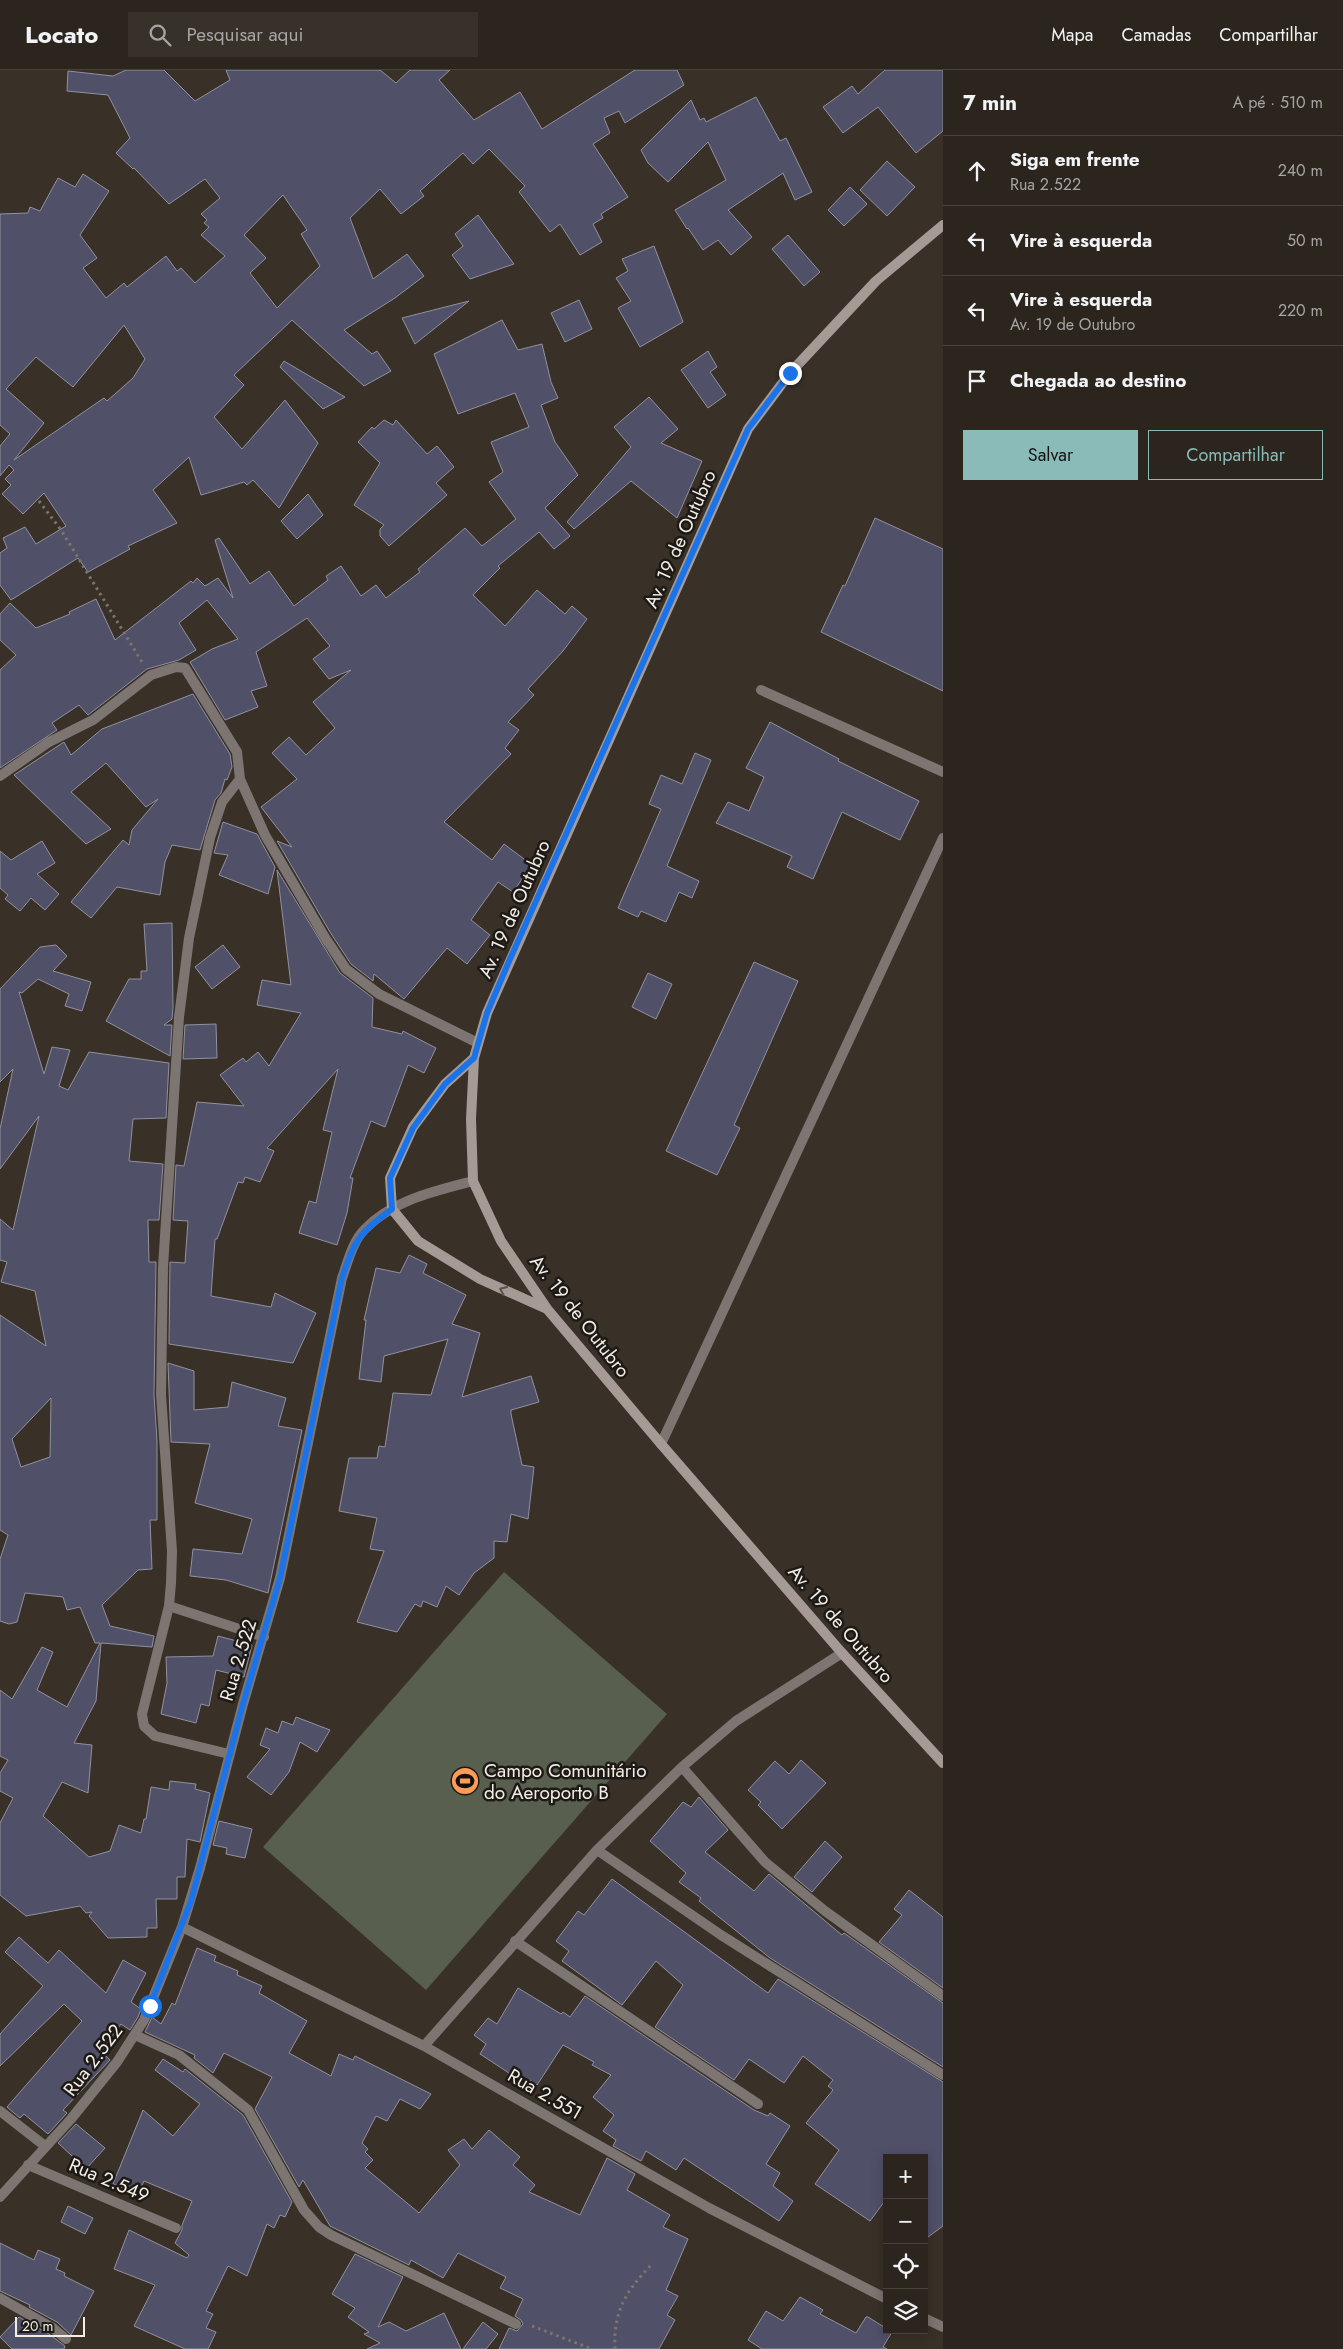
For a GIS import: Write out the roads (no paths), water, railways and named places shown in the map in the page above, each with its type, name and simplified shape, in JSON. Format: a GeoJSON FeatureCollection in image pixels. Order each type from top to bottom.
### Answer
{"type":"FeatureCollection","features":[{"type":"Feature","properties":{"kind":"street","name":"Av. 19 de Outubro"},"geometry":{"type":"LineString","coordinates":[[943,225],[876,281],[790,373],[748,429],[487,1013],[474,1058],[471,1119],[473,1181],[501,1241],[548,1310],[842,1653],[943,1763]]}},
{"type":"Feature","properties":{"kind":"street"},"geometry":{"type":"LineString","coordinates":[[0,776],[49,742],[93,720],[151,676],[180,666],[188,670],[237,752],[240,780],[265,835],[324,936],[346,969],[379,994],[478,1043]]}},
{"type":"Feature","properties":{"kind":"street"},"geometry":{"type":"LineString","coordinates":[[761,690],[943,772]]}},
{"type":"Feature","properties":{"kind":"street"},"geometry":{"type":"LineString","coordinates":[[229,1754],[155,1736],[144,1726],[142,1714],[169,1606],[172,1551],[162,1375],[164,1268],[179,1017],[189,938],[210,838],[222,802],[240,780]]}},
{"type":"Feature","properties":{"kind":"street"},"geometry":{"type":"LineString","coordinates":[[661,1444],[943,838]]}},
{"type":"Feature","properties":{"kind":"street"},"geometry":{"type":"LineString","coordinates":[[474,1058],[445,1084],[413,1128],[390,1178],[392,1209],[418,1241],[480,1279],[548,1310]]}},
{"type":"Feature","properties":{"kind":"street","name":"Rua 2.522"},"geometry":{"type":"LineString","coordinates":[[0,2197],[117,2062],[135,2035],[150,2006],[182,1927],[200,1868],[229,1754],[280,1578],[342,1278],[352,1249],[364,1230],[392,1209],[416,1196],[473,1181]]}},
{"type":"Feature","properties":{"kind":"street"},"geometry":{"type":"LineString","coordinates":[[169,1606],[264,1637]]}},
{"type":"Feature","properties":{"kind":"street"},"geometry":{"type":"LineString","coordinates":[[424,2046],[597,1850],[682,1767],[736,1721],[842,1653]]}},
{"type":"Feature","properties":{"kind":"street"},"geometry":{"type":"LineString","coordinates":[[682,1767],[765,1862],[825,1911],[943,1996]]}},
{"type":"Feature","properties":{"kind":"street"},"geometry":{"type":"LineString","coordinates":[[597,1850],[729,1941],[943,2075]]}},
{"type":"Feature","properties":{"kind":"street","name":"Rua 2.551"},"geometry":{"type":"LineString","coordinates":[[182,1927],[424,2046],[709,2208],[883,2296]]}},
{"type":"Feature","properties":{"kind":"street"},"geometry":{"type":"LineString","coordinates":[[516,1941],[758,2104]]}},
{"type":"Feature","properties":{"kind":"street"},"geometry":{"type":"LineString","coordinates":[[135,2035],[179,2055],[248,2110],[304,2210],[319,2227],[331,2235],[516,2324]]}},
{"type":"Feature","properties":{"kind":"street"},"geometry":{"type":"LineString","coordinates":[[0,2111],[45,2146]]}},
{"type":"Feature","properties":{"kind":"street","name":"Rua 2.549"},"geometry":{"type":"LineString","coordinates":[[28,2165],[176,2228]]}},
{"type":"Feature","properties":{"kind":"street"},"geometry":{"type":"LineString","coordinates":[[0,2298],[53,2328],[66,2339]]}},
{"type":"Feature","properties":{"kind":"street"},"geometry":{"type":"LineString","coordinates":[[928,2320],[943,2327]]}},
{"type":"Feature","properties":{"kind":"place","name":"Campo Comunitário do Aeroporto B"},"geometry":{"type":"Point","coordinates":[465,1781]}}]}
